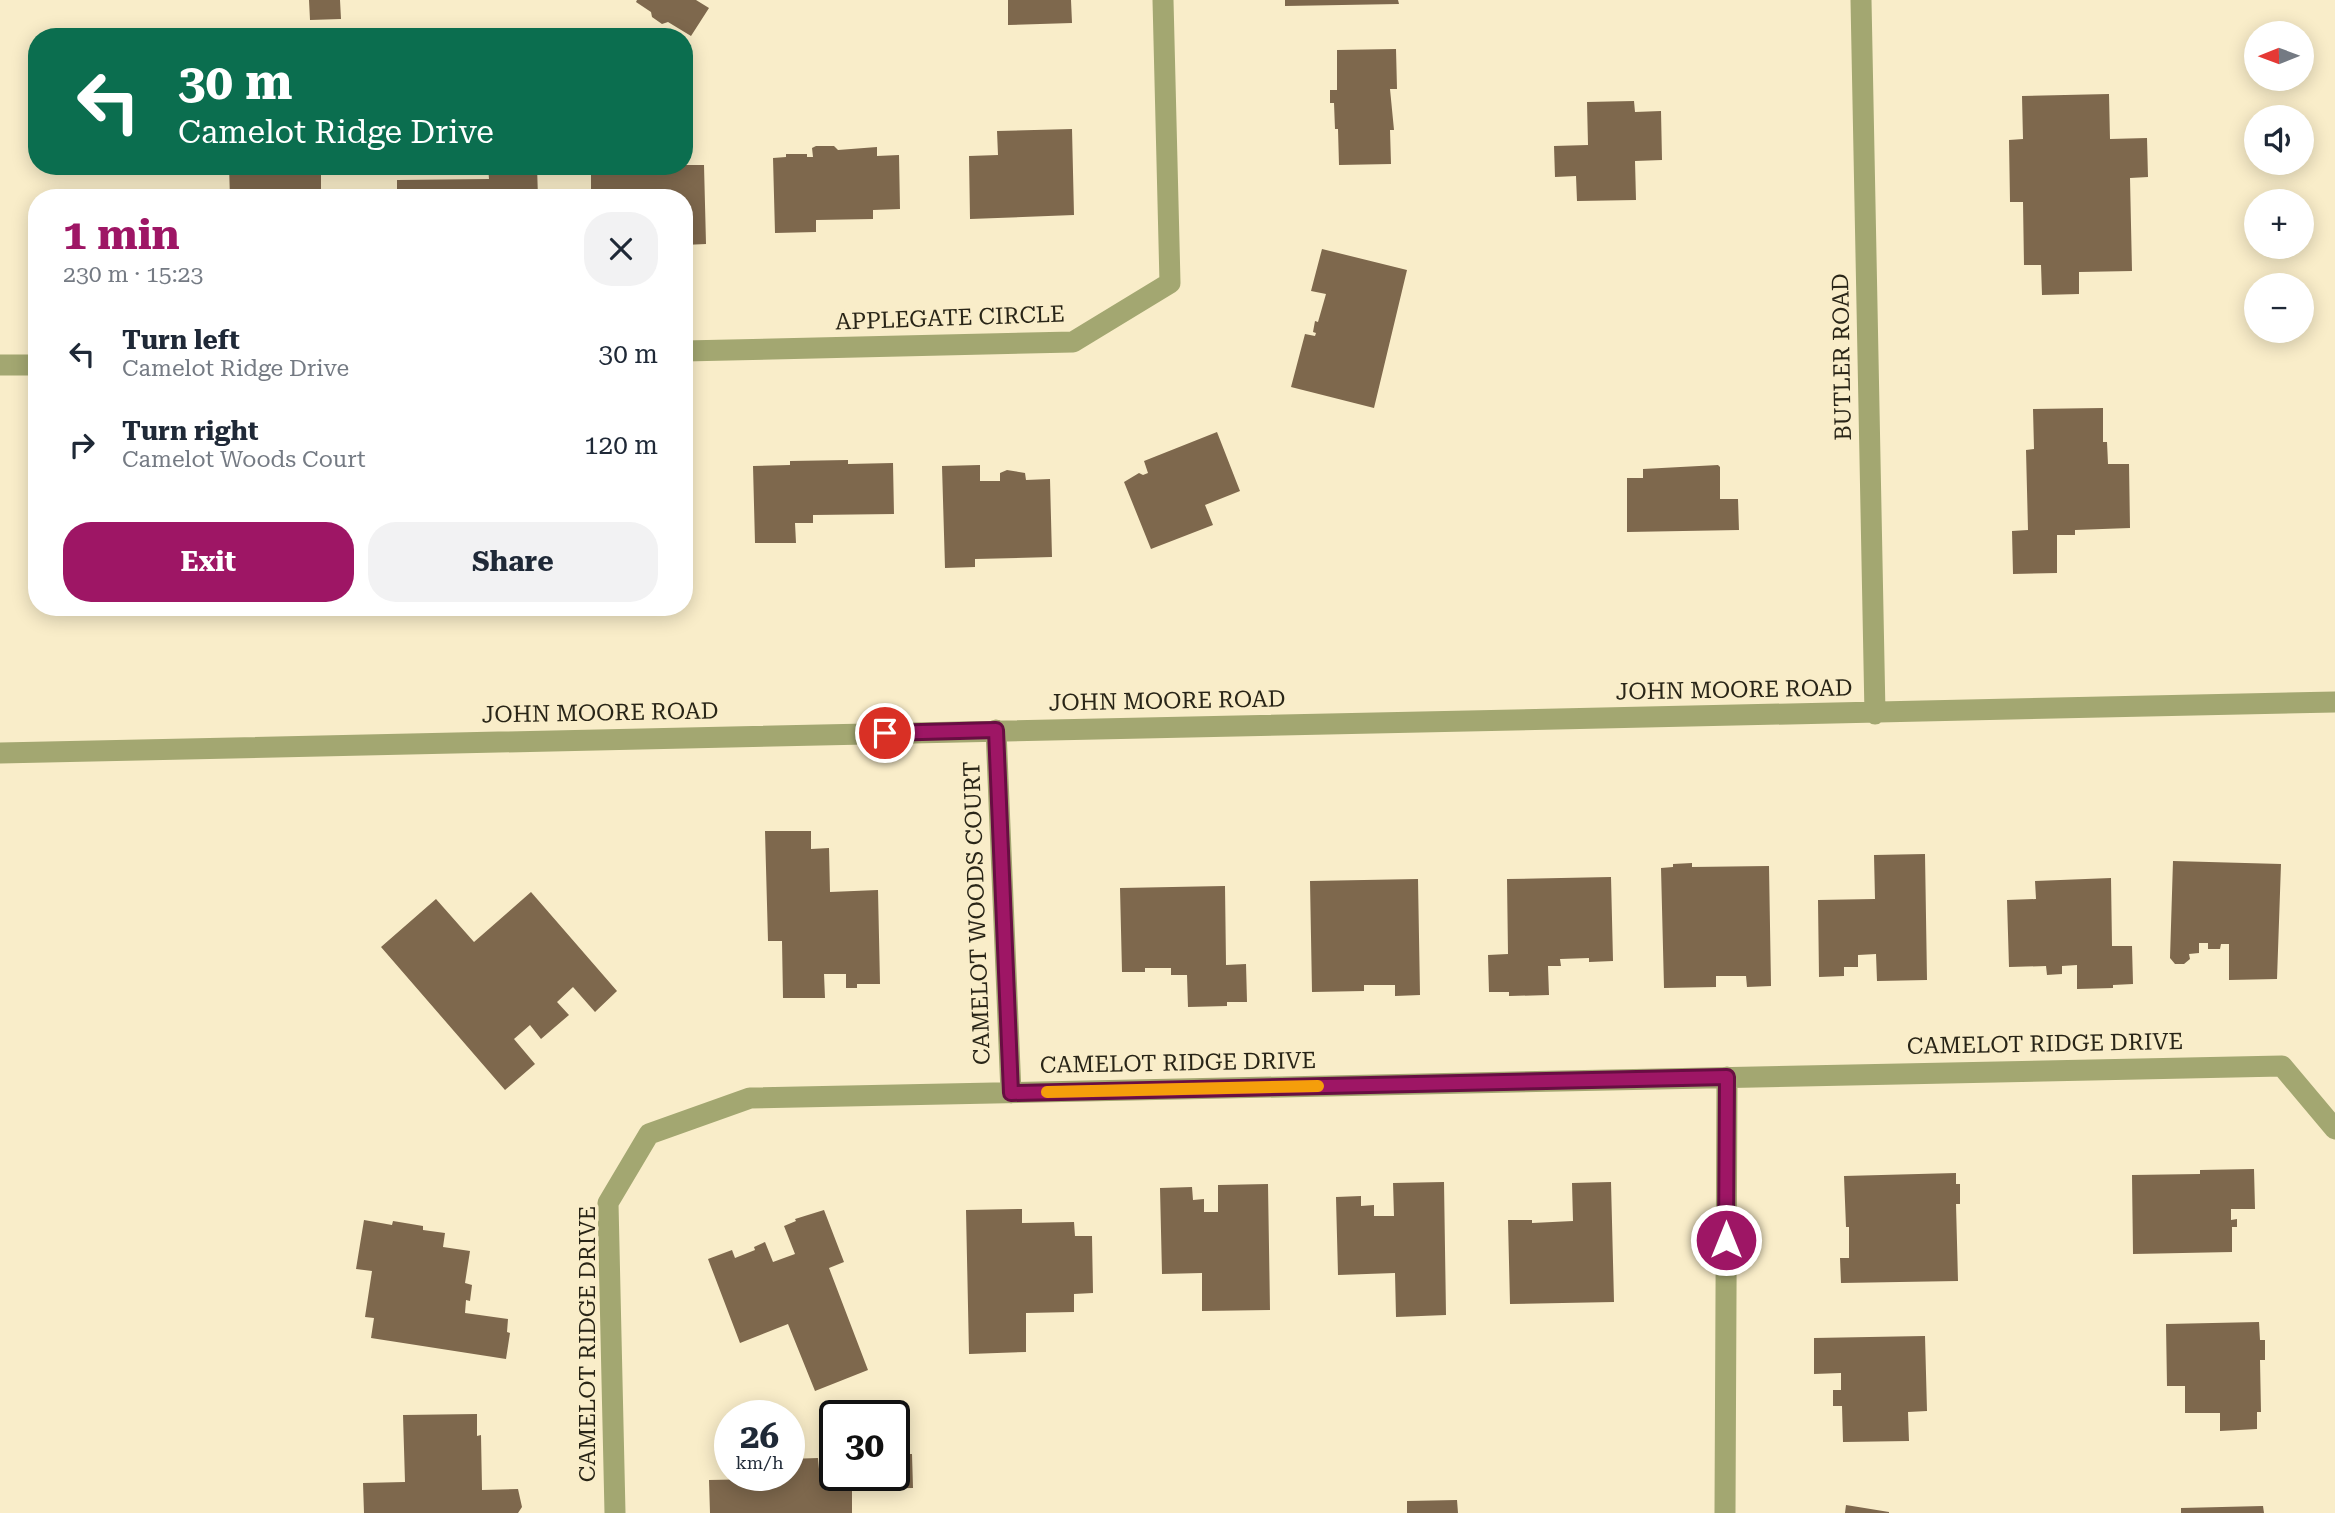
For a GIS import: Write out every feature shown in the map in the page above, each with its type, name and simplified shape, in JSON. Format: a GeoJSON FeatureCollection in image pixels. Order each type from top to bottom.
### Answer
{"type":"FeatureCollection","features":[{"type":"Feature","properties":{"kind":"street","name":"APPLEGATE CIRCLE"},"geometry":{"type":"LineString","coordinates":[[693,351],[1073,342],[1170,283],[1163,0]]}},
{"type":"Feature","properties":{"kind":"street","name":"BUTLER ROAD"},"geometry":{"type":"LineString","coordinates":[[1861,0],[1875,714]]}},
{"type":"Feature","properties":{"kind":"street"},"geometry":{"type":"LineString","coordinates":[[0,365],[28,365]]}},
{"type":"Feature","properties":{"kind":"street","name":"JOHN MOORE ROAD"},"geometry":{"type":"LineString","coordinates":[[0,753],[2335,702]]}},
{"type":"Feature","properties":{"kind":"street","name":"CAMELOT WOODS COURT"},"geometry":{"type":"LineString","coordinates":[[996,730],[1011,1093]]}},
{"type":"Feature","properties":{"kind":"street","name":"CAMELOT RIDGE DRIVE"},"geometry":{"type":"LineString","coordinates":[[615,1513],[608,1203],[649,1134],[750,1098],[2282,1066],[2335,1129]]}},
{"type":"Feature","properties":{"kind":"street"},"geometry":{"type":"LineString","coordinates":[[1725,1513],[1727,1077]]}},
{"type":"Feature","properties":{"kind":"building"},"geometry":{"type":"Polygon","coordinates":[[[309,0],[340,0],[341,19],[310,20],[309,0]]]}},
{"type":"Feature","properties":{"kind":"building"},"geometry":{"type":"Polygon","coordinates":[[[696,0],[709,8],[693,33],[693,28],[678,28],[668,22],[662,24],[636,2],[696,0]]]}},
{"type":"Feature","properties":{"kind":"building"},"geometry":{"type":"Polygon","coordinates":[[[1008,0],[1071,0],[1072,23],[1008,25],[1008,0]]]}},
{"type":"Feature","properties":{"kind":"building"},"geometry":{"type":"Polygon","coordinates":[[[1285,0],[1398,0],[1399,4],[1285,6],[1285,0]]]}},
{"type":"Feature","properties":{"kind":"building"},"geometry":{"type":"Polygon","coordinates":[[[1396,49],[1397,89],[1390,89],[1394,130],[1390,130],[1391,164],[1339,165],[1338,129],[1335,129],[1334,103],[1330,103],[1330,90],[1337,90],[1337,50],[1396,49]]]}},
{"type":"Feature","properties":{"kind":"building"},"geometry":{"type":"Polygon","coordinates":[[[2109,94],[2110,139],[2147,138],[2148,177],[2130,178],[2132,271],[2079,272],[2079,294],[2042,295],[2041,265],[2024,265],[2023,202],[2010,202],[2009,140],[2023,139],[2022,96],[2109,94]]]}},
{"type":"Feature","properties":{"kind":"building"},"geometry":{"type":"Polygon","coordinates":[[[1634,101],[1635,112],[1661,111],[1662,160],[1635,161],[1636,200],[1577,201],[1576,176],[1555,177],[1554,146],[1588,145],[1587,102],[1634,101]]]}},
{"type":"Feature","properties":{"kind":"building"},"geometry":{"type":"Polygon","coordinates":[[[1072,129],[1074,215],[970,219],[969,156],[998,155],[997,131],[1072,129]]]}},
{"type":"Feature","properties":{"kind":"building"},"geometry":{"type":"Polygon","coordinates":[[[834,146],[838,150],[877,147],[877,156],[899,155],[900,209],[873,210],[873,219],[816,220],[816,232],[775,233],[773,158],[786,157],[786,154],[807,154],[807,157],[813,157],[812,148],[834,146]]]}},
{"type":"Feature","properties":{"kind":"building"},"geometry":{"type":"Polygon","coordinates":[[[693,165],[704,165],[706,244],[693,245],[693,189],[591,189],[591,175],[693,175],[693,165]]]}},
{"type":"Feature","properties":{"kind":"building"},"geometry":{"type":"Polygon","coordinates":[[[229,175],[321,175],[321,189],[230,189],[229,175]]]}},
{"type":"Feature","properties":{"kind":"building"},"geometry":{"type":"Polygon","coordinates":[[[489,175],[537,175],[538,189],[397,189],[397,180],[489,179],[489,175]]]}},
{"type":"Feature","properties":{"kind":"building"},"geometry":{"type":"Polygon","coordinates":[[[1322,249],[1407,270],[1374,408],[1291,387],[1305,334],[1315,336],[1315,321],[1318,322],[1326,294],[1311,291],[1322,249]]]}},
{"type":"Feature","properties":{"kind":"building"},"geometry":{"type":"Polygon","coordinates":[[[2103,408],[2103,442],[2107,442],[2108,464],[2129,464],[2130,528],[2075,530],[2075,535],[2057,535],[2057,573],[2013,574],[2012,531],[2028,530],[2026,450],[2034,449],[2033,409],[2103,408]]]}},
{"type":"Feature","properties":{"kind":"building"},"geometry":{"type":"Polygon","coordinates":[[[1217,432],[1240,491],[1205,505],[1213,525],[1151,549],[1124,482],[1139,473],[1148,473],[1144,461],[1217,432]]]}},
{"type":"Feature","properties":{"kind":"building"},"geometry":{"type":"Polygon","coordinates":[[[848,460],[848,464],[893,463],[894,514],[813,515],[813,523],[795,523],[796,543],[755,543],[753,466],[790,465],[790,461],[848,460]]]}},
{"type":"Feature","properties":{"kind":"building"},"geometry":{"type":"Polygon","coordinates":[[[980,465],[980,481],[1000,481],[1000,473],[1007,470],[1025,473],[1026,480],[1050,479],[1052,557],[975,559],[975,567],[945,568],[942,466],[980,465]]]}},
{"type":"Feature","properties":{"kind":"building"},"geometry":{"type":"Polygon","coordinates":[[[1718,465],[1720,499],[1738,499],[1739,530],[1627,532],[1627,478],[1643,478],[1643,469],[1718,465]]]}},
{"type":"Feature","properties":{"kind":"building"},"geometry":{"type":"Polygon","coordinates":[[[765,831],[811,831],[811,849],[829,848],[830,892],[878,890],[880,984],[857,984],[857,988],[846,988],[846,974],[824,974],[825,998],[783,998],[782,941],[768,941],[765,831]]]}},
{"type":"Feature","properties":{"kind":"building"},"geometry":{"type":"Polygon","coordinates":[[[1925,854],[1927,980],[1877,981],[1876,954],[1858,955],[1858,967],[1844,967],[1844,976],[1819,977],[1818,900],[1875,899],[1874,855],[1925,854]]]}},
{"type":"Feature","properties":{"kind":"building"},"geometry":{"type":"Polygon","coordinates":[[[2173,861],[2281,864],[2277,979],[2229,980],[2229,944],[2221,944],[2220,949],[2208,949],[2208,943],[2199,943],[2199,953],[2189,954],[2190,959],[2184,964],[2175,964],[2170,958],[2173,861]]]}},
{"type":"Feature","properties":{"kind":"building"},"geometry":{"type":"Polygon","coordinates":[[[1692,863],[1692,867],[1769,866],[1771,986],[1747,987],[1746,976],[1716,976],[1716,987],[1664,988],[1661,868],[1692,863]]]}},
{"type":"Feature","properties":{"kind":"building"},"geometry":{"type":"Polygon","coordinates":[[[1611,877],[1613,961],[1560,959],[1561,966],[1548,966],[1549,995],[1509,996],[1509,992],[1489,992],[1488,955],[1508,954],[1507,879],[1611,877]]]}},
{"type":"Feature","properties":{"kind":"building"},"geometry":{"type":"Polygon","coordinates":[[[2111,878],[2112,946],[2132,946],[2133,984],[2113,985],[2113,988],[2077,989],[2077,965],[2062,966],[2062,974],[2047,975],[2046,966],[2009,967],[2007,900],[2036,899],[2035,881],[2111,878]]]}},
{"type":"Feature","properties":{"kind":"building"},"geometry":{"type":"Polygon","coordinates":[[[1418,879],[1420,995],[1395,996],[1395,985],[1364,985],[1364,991],[1312,992],[1310,881],[1418,879]]]}},
{"type":"Feature","properties":{"kind":"building"},"geometry":{"type":"Polygon","coordinates":[[[1225,886],[1226,965],[1246,964],[1247,1002],[1227,1002],[1227,1006],[1188,1007],[1187,975],[1171,975],[1171,968],[1145,968],[1145,972],[1122,972],[1120,888],[1225,886]]]}},
{"type":"Feature","properties":{"kind":"building"},"geometry":{"type":"Polygon","coordinates":[[[531,892],[617,991],[595,1012],[573,987],[557,1002],[569,1015],[541,1039],[530,1025],[514,1039],[535,1064],[505,1090],[381,947],[436,899],[474,942],[531,892]]]}},
{"type":"Feature","properties":{"kind":"building"},"geometry":{"type":"Polygon","coordinates":[[[2254,1169],[2255,1209],[2231,1209],[2231,1220],[2237,1219],[2237,1227],[2232,1227],[2232,1252],[2133,1254],[2132,1175],[2200,1174],[2200,1170],[2254,1169]]]}},
{"type":"Feature","properties":{"kind":"building"},"geometry":{"type":"Polygon","coordinates":[[[1956,1173],[1956,1184],[1960,1184],[1960,1204],[1956,1204],[1958,1281],[1841,1283],[1840,1258],[1849,1258],[1844,1176],[1956,1173]]]}},
{"type":"Feature","properties":{"kind":"building"},"geometry":{"type":"Polygon","coordinates":[[[1444,1182],[1446,1315],[1396,1317],[1395,1273],[1338,1275],[1336,1197],[1361,1196],[1361,1206],[1374,1205],[1374,1216],[1394,1216],[1393,1183],[1444,1182]]]}},
{"type":"Feature","properties":{"kind":"building"},"geometry":{"type":"Polygon","coordinates":[[[1611,1182],[1614,1302],[1510,1304],[1508,1220],[1532,1220],[1532,1223],[1573,1221],[1572,1183],[1611,1182]]]}},
{"type":"Feature","properties":{"kind":"building"},"geometry":{"type":"Polygon","coordinates":[[[1268,1184],[1270,1310],[1202,1311],[1202,1273],[1162,1274],[1160,1188],[1192,1187],[1193,1200],[1204,1199],[1204,1212],[1218,1212],[1218,1185],[1268,1184]]]}},
{"type":"Feature","properties":{"kind":"building"},"geometry":{"type":"Polygon","coordinates":[[[1022,1209],[1022,1223],[1074,1222],[1075,1236],[1092,1236],[1093,1293],[1074,1294],[1074,1312],[1026,1313],[1026,1352],[969,1354],[966,1210],[1022,1209]]]}},
{"type":"Feature","properties":{"kind":"building"},"geometry":{"type":"Polygon","coordinates":[[[824,1210],[844,1262],[829,1268],[868,1370],[815,1391],[788,1324],[740,1343],[708,1259],[732,1250],[735,1258],[755,1250],[754,1247],[765,1242],[773,1262],[795,1254],[784,1226],[796,1221],[795,1219],[824,1210]]]}},
{"type":"Feature","properties":{"kind":"building"},"geometry":{"type":"Polygon","coordinates":[[[364,1220],[392,1225],[393,1221],[423,1226],[423,1230],[445,1233],[443,1247],[470,1251],[465,1283],[472,1285],[470,1301],[466,1300],[465,1313],[508,1319],[507,1332],[510,1333],[506,1359],[371,1338],[374,1318],[365,1317],[372,1271],[356,1269],[364,1220]]]}},
{"type":"Feature","properties":{"kind":"building"},"geometry":{"type":"Polygon","coordinates":[[[2259,1322],[2260,1340],[2265,1340],[2265,1360],[2260,1360],[2261,1412],[2257,1412],[2257,1429],[2220,1431],[2220,1413],[2185,1413],[2185,1386],[2167,1386],[2166,1324],[2259,1322]]]}},
{"type":"Feature","properties":{"kind":"building"},"geometry":{"type":"Polygon","coordinates":[[[1925,1336],[1927,1411],[1908,1412],[1909,1441],[1843,1442],[1842,1406],[1833,1406],[1833,1390],[1841,1390],[1841,1373],[1814,1374],[1814,1338],[1925,1336]]]}},
{"type":"Feature","properties":{"kind":"building"},"geometry":{"type":"Polygon","coordinates":[[[477,1414],[477,1436],[481,1435],[482,1490],[518,1489],[522,1507],[518,1513],[364,1513],[363,1483],[405,1482],[403,1415],[477,1414]]]}},
{"type":"Feature","properties":{"kind":"building"},"geometry":{"type":"Polygon","coordinates":[[[910,1454],[912,1454],[913,1488],[910,1488],[910,1454]]]}},
{"type":"Feature","properties":{"kind":"building"},"geometry":{"type":"Polygon","coordinates":[[[805,1458],[818,1458],[819,1491],[852,1491],[852,1513],[710,1513],[709,1480],[714,1480],[714,1491],[805,1491],[805,1458]]]}},
{"type":"Feature","properties":{"kind":"building"},"geometry":{"type":"Polygon","coordinates":[[[1457,1500],[1458,1513],[1407,1513],[1407,1501],[1457,1500]]]}},
{"type":"Feature","properties":{"kind":"building"},"geometry":{"type":"Polygon","coordinates":[[[1846,1505],[1889,1512],[1889,1513],[1845,1513],[1846,1505]]]}},
{"type":"Feature","properties":{"kind":"building"},"geometry":{"type":"Polygon","coordinates":[[[2263,1506],[2264,1513],[2181,1513],[2181,1508],[2263,1506]]]}},
{"type":"Feature","properties":{"kind":"slow traffic"},"geometry":{"type":"LineString","coordinates":[[1047,1092],[1318,1086]]}},
{"type":"Feature","properties":{"kind":"route"},"geometry":{"type":"LineString","coordinates":[[885,733],[996,730],[1011,1093],[1727,1077],[1726,1240]]}}]}
